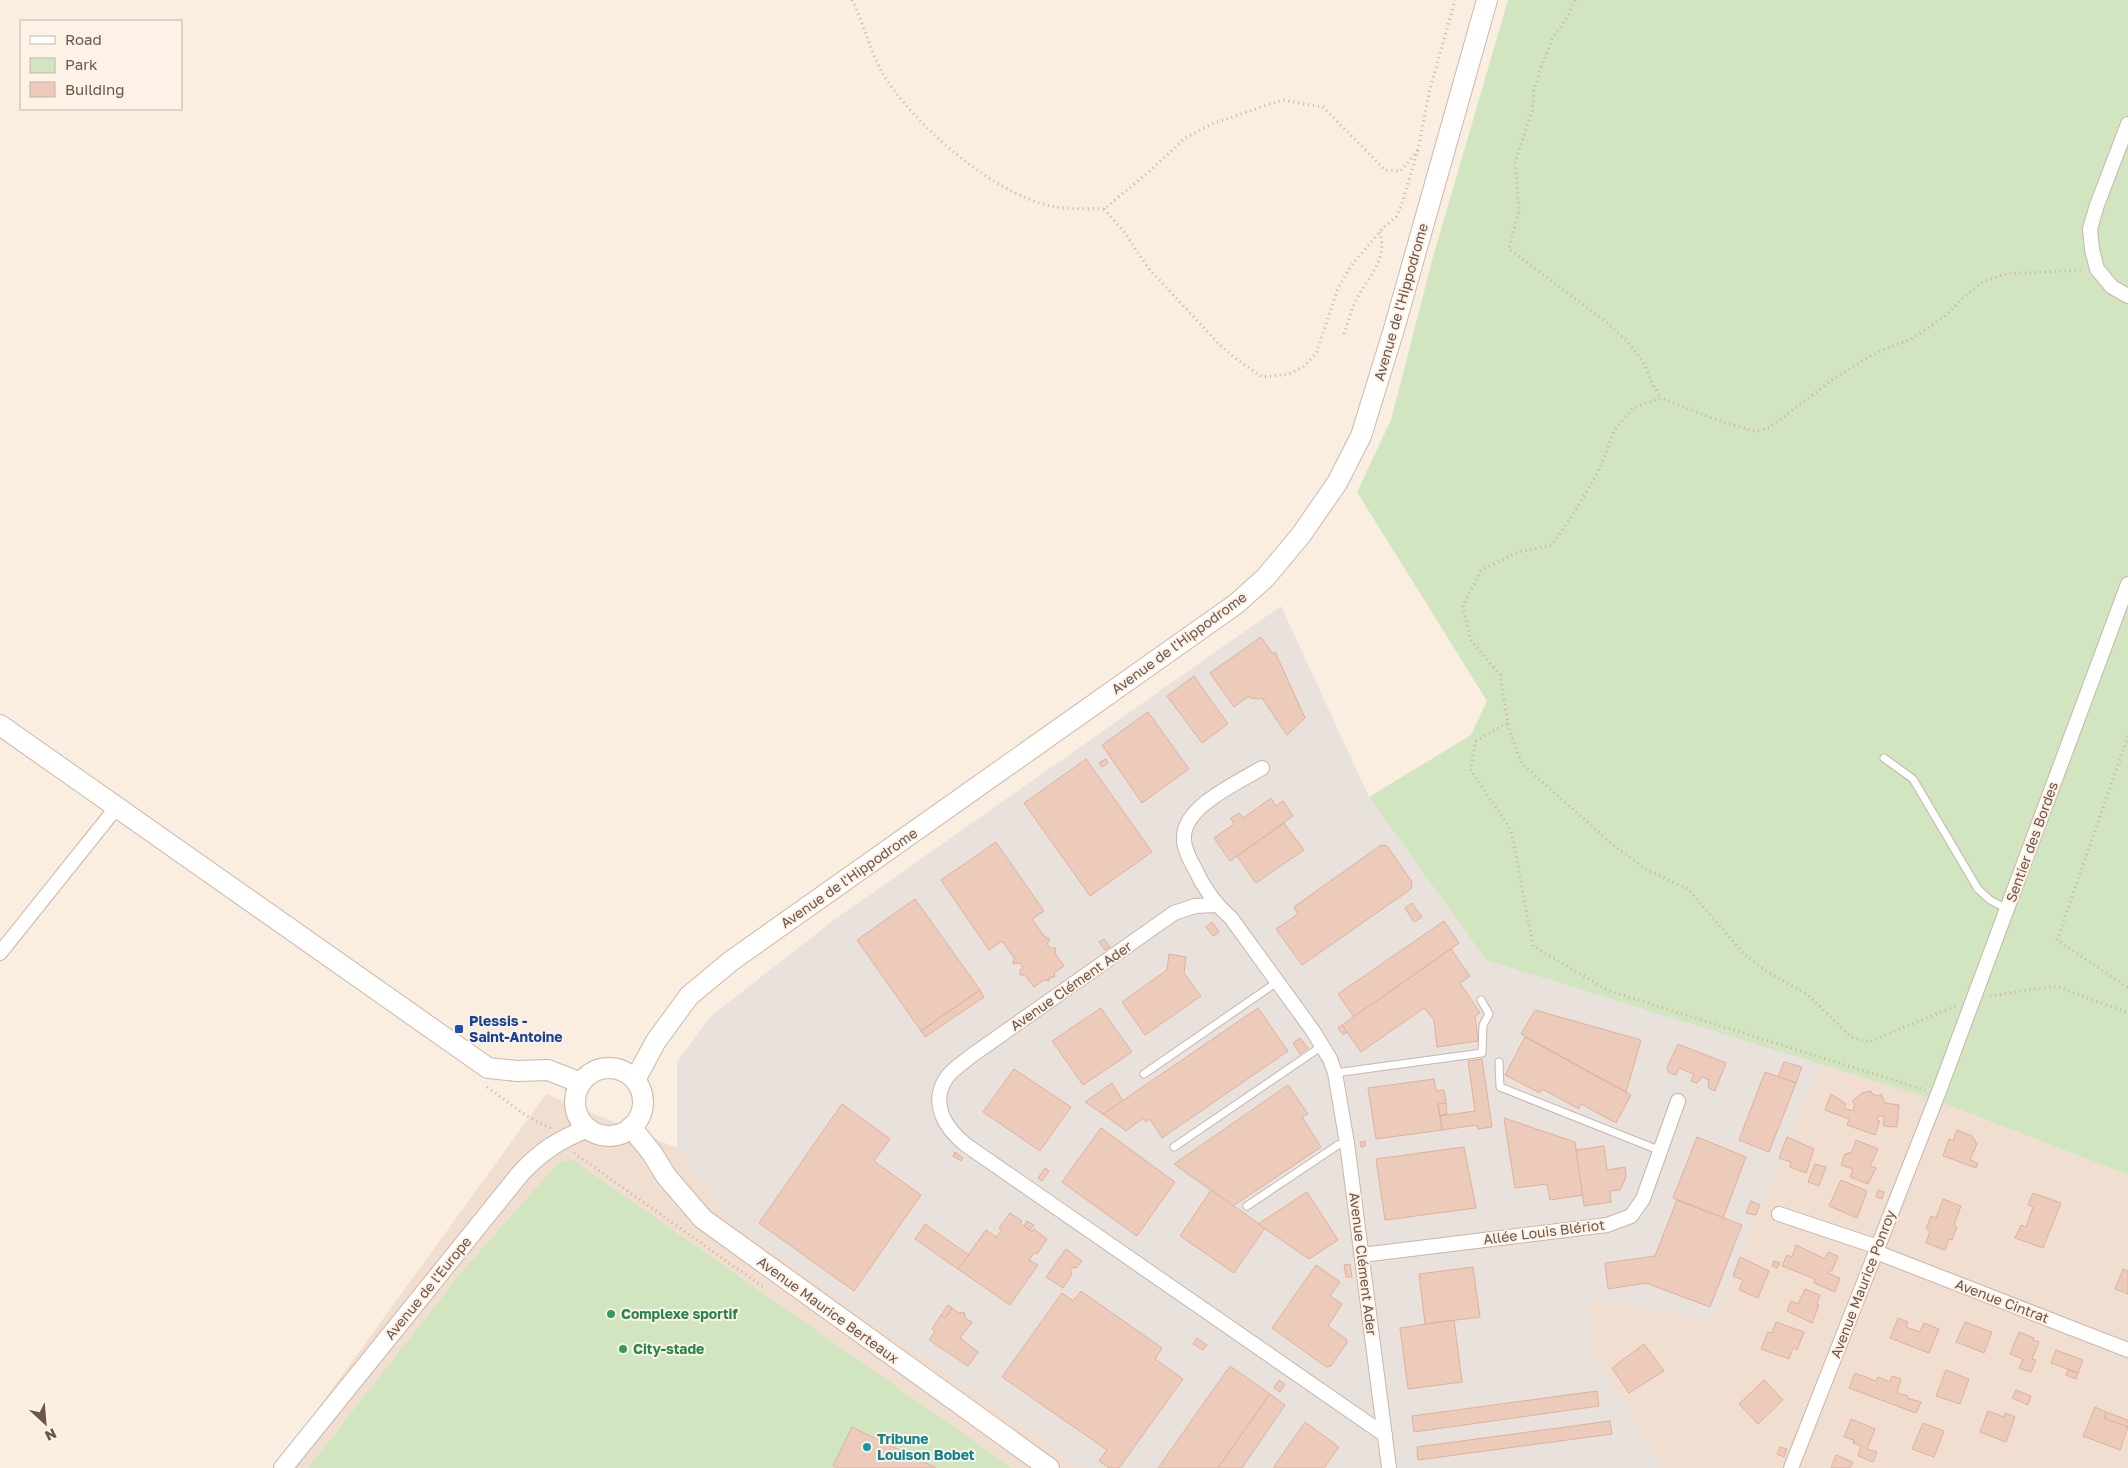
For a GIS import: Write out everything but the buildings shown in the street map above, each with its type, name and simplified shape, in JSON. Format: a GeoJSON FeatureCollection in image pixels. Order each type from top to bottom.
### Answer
{"type":"FeatureCollection","features":[{"type":"Feature","properties":{"kind":"main road","name":"Avenue de l'Hippodrome"},"geometry":{"type":"LineString","coordinates":[[635,1080],[656,1041],[688,996],[731,961],[1236,604],[1265,578],[1287,552],[1337,483],[1361,436],[1394,329],[1487,0]]}},
{"type":"Feature","properties":{"kind":"main road"},"geometry":{"type":"LineString","coordinates":[[0,726],[488,1068],[517,1071],[548,1070],[581,1083]]}},
{"type":"Feature","properties":{"kind":"main road"},"geometry":{"type":"LineString","coordinates":[[607,1068],[618,1069],[627,1073],[635,1080],[643,1099],[642,1109],[632,1127],[624,1132],[605,1136],[588,1128],[577,1112],[576,1092],[588,1075],[597,1070],[607,1068]]}},
{"type":"Feature","properties":{"kind":"main road","name":"Avenue Maurice Berteaux"},"geometry":{"type":"LineString","coordinates":[[632,1127],[652,1153],[666,1176],[703,1219],[1049,1468]]}},
{"type":"Feature","properties":{"kind":"street"},"geometry":{"type":"LineString","coordinates":[[2128,124],[2097,205],[2090,229],[2097,269],[2112,287],[2128,296]]}},
{"type":"Feature","properties":{"kind":"street","name":"Sentier des Bordes"},"geometry":{"type":"LineString","coordinates":[[1936,1097],[2128,584]]}},
{"type":"Feature","properties":{"kind":"street"},"geometry":{"type":"LineString","coordinates":[[1216,905],[1202,884],[1189,857],[1184,836],[1191,816],[1205,803],[1262,768]]}},
{"type":"Feature","properties":{"kind":"street"},"geometry":{"type":"LineString","coordinates":[[0,954],[116,808]]}},
{"type":"Feature","properties":{"kind":"street","name":"Avenue Clément Ader"},"geometry":{"type":"LineString","coordinates":[[1385,1435],[953,1135],[945,1124],[940,1107],[940,1093],[948,1075],[971,1056],[1174,912],[1195,906],[1216,905],[1231,918],[1322,1046],[1330,1059],[1335,1073],[1347,1143],[1362,1255],[1385,1435],[1389,1468]]}},
{"type":"Feature","properties":{"kind":"street","name":"Avenue Maurice Ponroy"},"geometry":{"type":"LineString","coordinates":[[1791,1468],[1936,1097]]}},
{"type":"Feature","properties":{"kind":"street","name":"Allée Louis Blériot"},"geometry":{"type":"LineString","coordinates":[[1362,1255],[1607,1225],[1631,1216],[1643,1199],[1678,1101]]}},
{"type":"Feature","properties":{"kind":"street","name":"Avenue de l'Europe"},"geometry":{"type":"LineString","coordinates":[[283,1468],[535,1157],[551,1145],[588,1128]]}},
{"type":"Feature","properties":{"kind":"street","name":"Avenue Cintrat"},"geometry":{"type":"LineString","coordinates":[[1779,1214],[1877,1250],[2128,1350]]}},
{"type":"Feature","properties":{"kind":"lane"},"geometry":{"type":"LineString","coordinates":[[1884,758],[1913,779],[1978,889],[1990,900],[2007,909]]}},
{"type":"Feature","properties":{"kind":"lane"},"geometry":{"type":"LineString","coordinates":[[1144,1074],[1278,982]]}},
{"type":"Feature","properties":{"kind":"lane"},"geometry":{"type":"LineString","coordinates":[[1335,1073],[1482,1053],[1484,1025],[1488,1014],[1481,1000]]}},
{"type":"Feature","properties":{"kind":"lane"},"geometry":{"type":"LineString","coordinates":[[1174,1147],[1322,1046]]}},
{"type":"Feature","properties":{"kind":"lane"},"geometry":{"type":"LineString","coordinates":[[1499,1062],[1500,1087],[1661,1151]]}},
{"type":"Feature","properties":{"kind":"lane"},"geometry":{"type":"LineString","coordinates":[[1247,1206],[1338,1145],[1347,1143]]}},
{"type":"Feature","properties":{"kind":"path"},"geometry":{"type":"LineString","coordinates":[[852,0],[882,73],[910,109],[969,165],[1012,192],[1051,206],[1104,209],[1152,169],[1185,138],[1212,124],[1282,100],[1323,107],[1386,170],[1401,171],[1418,150]]}},
{"type":"Feature","properties":{"kind":"path"},"geometry":{"type":"LineString","coordinates":[[1104,209],[1125,233],[1148,268],[1219,344],[1242,364],[1262,377],[1290,374],[1303,366],[1316,354],[1338,288],[1350,266],[1396,216],[1401,207],[1418,150],[1429,93],[1455,0]]}},
{"type":"Feature","properties":{"kind":"path"},"geometry":{"type":"LineString","coordinates":[[1575,0],[1568,16],[1552,39],[1534,90],[1532,111],[1515,162],[1519,210],[1509,249],[1606,322],[1627,341],[1643,361],[1652,383],[1661,398],[1722,422],[1755,432],[1769,428],[1832,380],[1860,362],[1882,350],[1911,340],[1944,317],[1984,281],[2006,274],[2097,269]]}},
{"type":"Feature","properties":{"kind":"path"},"geometry":{"type":"LineString","coordinates":[[1344,334],[1356,302],[1380,257],[1383,245],[1380,232]]}},
{"type":"Feature","properties":{"kind":"path"},"geometry":{"type":"LineString","coordinates":[[1661,398],[1632,408],[1614,432],[1599,470],[1573,515],[1552,545],[1519,552],[1480,570],[1463,606],[1470,639],[1500,675],[1508,723],[1522,764],[1612,844],[1640,864],[1688,889],[1742,952],[1767,972],[1807,994],[1850,1037],[1869,1042],[1974,998],[2056,986],[2128,1013]]}},
{"type":"Feature","properties":{"kind":"path"},"geometry":{"type":"LineString","coordinates":[[1508,723],[1476,741],[1470,769],[1511,830],[1533,946],[1609,991],[1936,1097]]}},
{"type":"Feature","properties":{"kind":"path"},"geometry":{"type":"LineString","coordinates":[[2128,736],[2057,940],[2128,988]]}},
{"type":"Feature","properties":{"kind":"shaded area"},"geometry":{"type":"Polygon","coordinates":[[[1281,606],[1369,797],[1486,960],[1821,1064],[1713,1320],[1588,1300],[1594,1355],[1664,1468],[1081,1468],[732,1223],[677,1148],[677,1062],[711,1016],[834,920],[1281,606]]]}},
{"type":"Feature","properties":{"kind":"shaded area"},"geometry":{"type":"Polygon","coordinates":[[[1821,1064],[1935,1100],[2128,1175],[2128,1468],[1664,1468],[1594,1355],[1588,1299],[1713,1320],[1821,1064]]]}},
{"type":"Feature","properties":{"kind":"shaded area","name":"Complexe sportif"},"geometry":{"type":"Polygon","coordinates":[[[546,1094],[677,1148],[732,1223],[1081,1468],[275,1468],[546,1094]]]}},
{"type":"Feature","properties":{"kind":"green space"},"geometry":{"type":"Polygon","coordinates":[[[1508,0],[2128,0],[2128,1175],[1935,1100],[1486,960],[1369,797],[1471,735],[1487,701],[1357,492],[1391,420],[1433,257],[1508,0]]]}},
{"type":"Feature","properties":{"kind":"green space","name":"Complexe sportif"},"geometry":{"type":"Polygon","coordinates":[[[573,1160],[1012,1468],[308,1468],[465,1268],[559,1162],[573,1160]]]}},
{"type":"Feature","properties":{"kind":"place","name":"Plessis - Saint-Antoine"},"geometry":{"type":"Point","coordinates":[459,1029]}},
{"type":"Feature","properties":{"kind":"place","name":"Complexe sportif"},"geometry":{"type":"Point","coordinates":[611,1314]}},
{"type":"Feature","properties":{"kind":"place","name":"City-stade"},"geometry":{"type":"Point","coordinates":[623,1349]}},
{"type":"Feature","properties":{"kind":"place","name":"Tribune Louison Bobet"},"geometry":{"type":"Point","coordinates":[867,1447]}}]}
